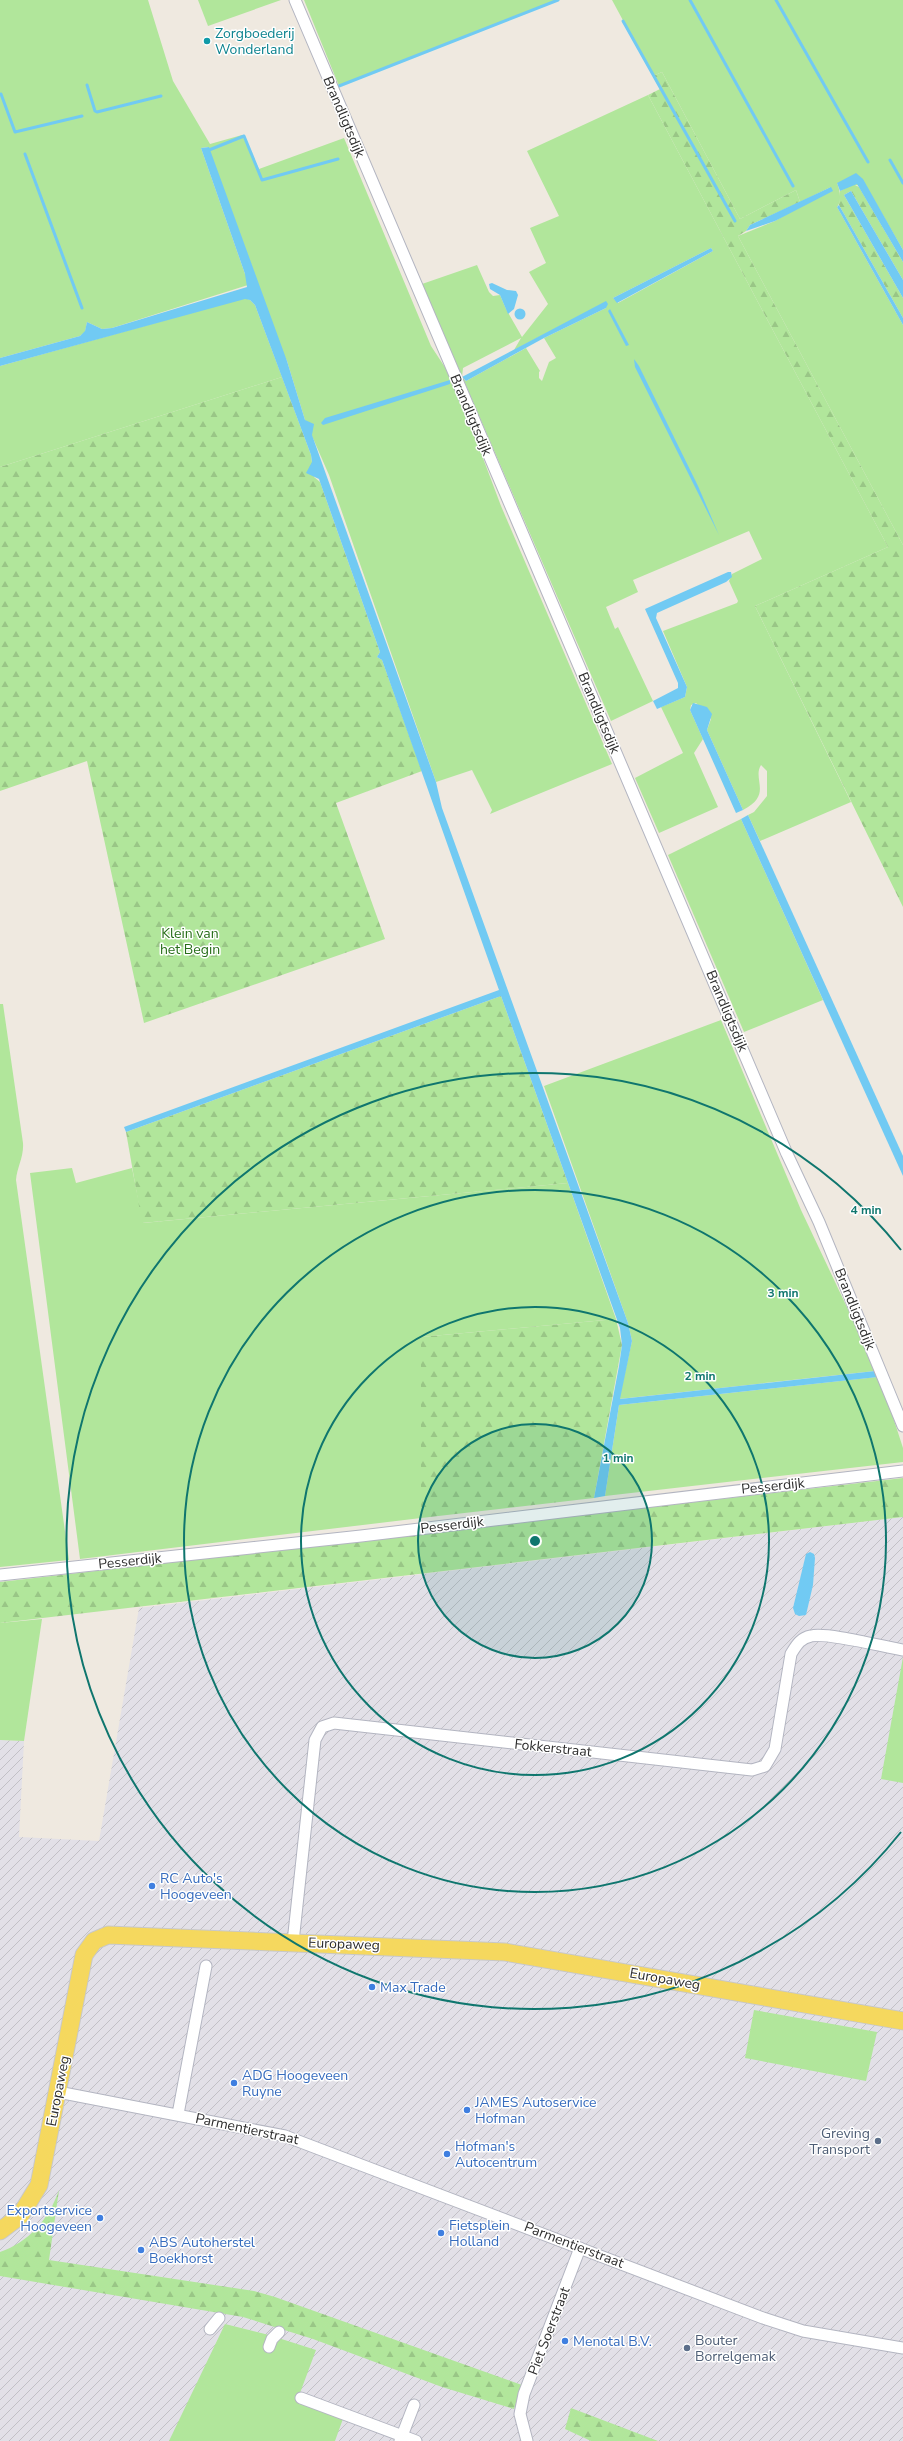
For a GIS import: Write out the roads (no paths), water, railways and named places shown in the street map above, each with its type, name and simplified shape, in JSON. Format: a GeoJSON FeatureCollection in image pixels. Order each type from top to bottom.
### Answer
{"type":"FeatureCollection","features":[{"type":"Feature","properties":{"kind":"main road","name":"Europaweg"},"geometry":{"type":"LineString","coordinates":[[0,2231],[20,2216],[39,2185],[84,1955],[96,1940],[114,1934],[504,1952],[903,2021]]}},
{"type":"Feature","properties":{"kind":"street","name":"Brandligtsdijk"},"geometry":{"type":"LineString","coordinates":[[295,0],[787,1154],[819,1222],[903,1426]]}},
{"type":"Feature","properties":{"kind":"street","name":"Pesserdijk"},"geometry":{"type":"LineString","coordinates":[[0,1575],[361,1536],[903,1471]]}},
{"type":"Feature","properties":{"kind":"street","name":"Fokkerstraat"},"geometry":{"type":"LineString","coordinates":[[293,1942],[315,1740],[322,1727],[334,1723],[752,1770],[765,1766],[775,1749],[791,1654],[799,1641],[811,1636],[825,1636],[903,1650]]}},
{"type":"Feature","properties":{"kind":"street","name":"Parmentierstraat"},"geometry":{"type":"LineString","coordinates":[[178,2114],[206,1966]]}},
{"type":"Feature","properties":{"kind":"street","name":"Parmentierstraat"},"geometry":{"type":"LineString","coordinates":[[58,2092],[267,2131],[303,2142],[726,2305],[797,2329],[903,2348]]}},
{"type":"Feature","properties":{"kind":"street","name":"Piet Soerstraat"},"geometry":{"type":"LineString","coordinates":[[528,2441],[520,2414],[524,2394],[580,2248]]}},
{"type":"Feature","properties":{"kind":"street"},"geometry":{"type":"LineString","coordinates":[[210,2329],[220,2318]]}},
{"type":"Feature","properties":{"kind":"street"},"geometry":{"type":"LineString","coordinates":[[269,2347],[272,2339],[279,2332]]}},
{"type":"Feature","properties":{"kind":"street"},"geometry":{"type":"LineString","coordinates":[[302,2398],[401,2438],[416,2441]]}},
{"type":"Feature","properties":{"kind":"street"},"geometry":{"type":"LineString","coordinates":[[401,2438],[414,2405]]}},
{"type":"Feature","properties":{"kind":"water"},"geometry":{"type":"Polygon","coordinates":[[[209,147],[287,361],[305,420],[314,424],[312,435],[436,782],[442,808],[628,1323],[632,1341],[620,1399],[875,1371],[878,1377],[619,1405],[605,1496],[594,1498],[619,1366],[622,1345],[620,1328],[501,996],[126,1132],[124,1127],[499,990],[382,660],[377,657],[380,652],[319,479],[306,473],[312,462],[311,455],[255,305],[250,300],[245,299],[0,366],[0,358],[80,336],[85,331],[87,322],[102,329],[112,328],[247,287],[245,274],[201,148],[209,147]]]}},
{"type":"Feature","properties":{"kind":"water"},"geometry":{"type":"Polygon","coordinates":[[[856,173],[863,179],[903,250],[903,262],[857,184],[840,191],[837,183],[856,173]]]}},
{"type":"Feature","properties":{"kind":"water"},"geometry":{"type":"Polygon","coordinates":[[[831,187],[833,191],[775,221],[746,231],[750,225],[831,187]]]}},
{"type":"Feature","properties":{"kind":"water"},"geometry":{"type":"Polygon","coordinates":[[[851,191],[903,280],[903,298],[844,195],[851,191]]]}},
{"type":"Feature","properties":{"kind":"water"},"geometry":{"type":"Polygon","coordinates":[[[839,205],[903,318],[903,325],[837,207],[839,205]]]}},
{"type":"Feature","properties":{"kind":"water"},"geometry":{"type":"Polygon","coordinates":[[[711,248],[713,251],[617,303],[613,298],[711,248]]]}},
{"type":"Feature","properties":{"kind":"water"},"geometry":{"type":"Polygon","coordinates":[[[492,283],[507,290],[516,291],[518,295],[514,309],[508,314],[500,295],[490,289],[489,284],[492,283]]]}},
{"type":"Feature","properties":{"kind":"water"},"geometry":{"type":"Polygon","coordinates":[[[606,301],[608,304],[606,308],[544,338],[466,381],[462,377],[606,301]]]}},
{"type":"Feature","properties":{"kind":"water"},"geometry":{"type":"Polygon","coordinates":[[[520,308],[524,310],[526,314],[524,318],[520,320],[516,318],[514,314],[516,310],[520,308]]]}},
{"type":"Feature","properties":{"kind":"water"},"geometry":{"type":"Polygon","coordinates":[[[610,309],[629,345],[626,346],[608,311],[610,309]]]}},
{"type":"Feature","properties":{"kind":"water"},"geometry":{"type":"Polygon","coordinates":[[[634,359],[639,366],[698,486],[719,535],[635,367],[634,359]]]}},
{"type":"Feature","properties":{"kind":"water"},"geometry":{"type":"Polygon","coordinates":[[[450,380],[450,384],[323,425],[321,423],[325,418],[450,380]]]}},
{"type":"Feature","properties":{"kind":"water"},"geometry":{"type":"Polygon","coordinates":[[[731,572],[732,577],[726,582],[657,613],[656,618],[687,687],[685,697],[657,709],[653,701],[678,688],[678,683],[645,609],[731,572]]]}},
{"type":"Feature","properties":{"kind":"water"},"geometry":{"type":"Polygon","coordinates":[[[693,703],[707,707],[712,714],[707,730],[743,810],[736,813],[690,710],[693,703]]]}},
{"type":"Feature","properties":{"kind":"water"},"geometry":{"type":"Polygon","coordinates":[[[748,815],[903,1156],[903,1176],[741,819],[748,815]]]}},
{"type":"Feature","properties":{"kind":"water"},"geometry":{"type":"Polygon","coordinates":[[[810,1552],[814,1554],[815,1558],[813,1585],[806,1615],[799,1616],[795,1614],[793,1608],[806,1554],[810,1552]]]}},
{"type":"Feature","properties":{"kind":"waterway"},"geometry":{"type":"LineString","coordinates":[[339,86],[558,0]]}},
{"type":"Feature","properties":{"kind":"waterway"},"geometry":{"type":"LineString","coordinates":[[690,0],[793,186]]}},
{"type":"Feature","properties":{"kind":"waterway"},"geometry":{"type":"LineString","coordinates":[[776,0],[868,162]]}},
{"type":"Feature","properties":{"kind":"waterway"},"geometry":{"type":"LineString","coordinates":[[623,21],[735,221]]}},
{"type":"Feature","properties":{"kind":"waterway"},"geometry":{"type":"LineString","coordinates":[[87,85],[95,111],[97,112],[161,96]]}},
{"type":"Feature","properties":{"kind":"waterway"},"geometry":{"type":"LineString","coordinates":[[1,94],[15,132],[82,116]]}},
{"type":"Feature","properties":{"kind":"waterway"},"geometry":{"type":"LineString","coordinates":[[209,150],[244,136],[262,180],[338,159]]}},
{"type":"Feature","properties":{"kind":"waterway"},"geometry":{"type":"LineString","coordinates":[[25,154],[82,308]]}},
{"type":"Feature","properties":{"kind":"waterway"},"geometry":{"type":"LineString","coordinates":[[890,160],[903,183]]}},
{"type":"Feature","properties":{"kind":"place","name":"Zorgboederij Wonderland"},"geometry":{"type":"Point","coordinates":[207,41]}},
{"type":"Feature","properties":{"kind":"place","name":"RC Auto's Hoogeveen"},"geometry":{"type":"Point","coordinates":[152,1886]}},
{"type":"Feature","properties":{"kind":"place","name":"Max Trade"},"geometry":{"type":"Point","coordinates":[372,1987]}},
{"type":"Feature","properties":{"kind":"place","name":"ADG Hoogeveen Ruyne"},"geometry":{"type":"Point","coordinates":[234,2083]}},
{"type":"Feature","properties":{"kind":"place","name":"JAMES Autoservice Hofman"},"geometry":{"type":"Point","coordinates":[467,2110]}},
{"type":"Feature","properties":{"kind":"place","name":"Greving Transport"},"geometry":{"type":"Point","coordinates":[878,2141]}},
{"type":"Feature","properties":{"kind":"place","name":"Hofman's Autocentrum"},"geometry":{"type":"Point","coordinates":[447,2154]}},
{"type":"Feature","properties":{"kind":"place","name":"Exportservice Hoogeveen"},"geometry":{"type":"Point","coordinates":[100,2218]}},
{"type":"Feature","properties":{"kind":"place","name":"Fietsplein Holland"},"geometry":{"type":"Point","coordinates":[441,2233]}},
{"type":"Feature","properties":{"kind":"place","name":"ABS Autoherstel Boekhorst"},"geometry":{"type":"Point","coordinates":[141,2250]}},
{"type":"Feature","properties":{"kind":"place","name":"Menotal B.V."},"geometry":{"type":"Point","coordinates":[565,2341]}},
{"type":"Feature","properties":{"kind":"place","name":"Bouter Borrelgemak"},"geometry":{"type":"Point","coordinates":[687,2348]}},
{"type":"Feature","properties":{"kind":"park label","name":"Klein van het Begin"},"geometry":{"type":"Point","coordinates":[190,942]}}]}
